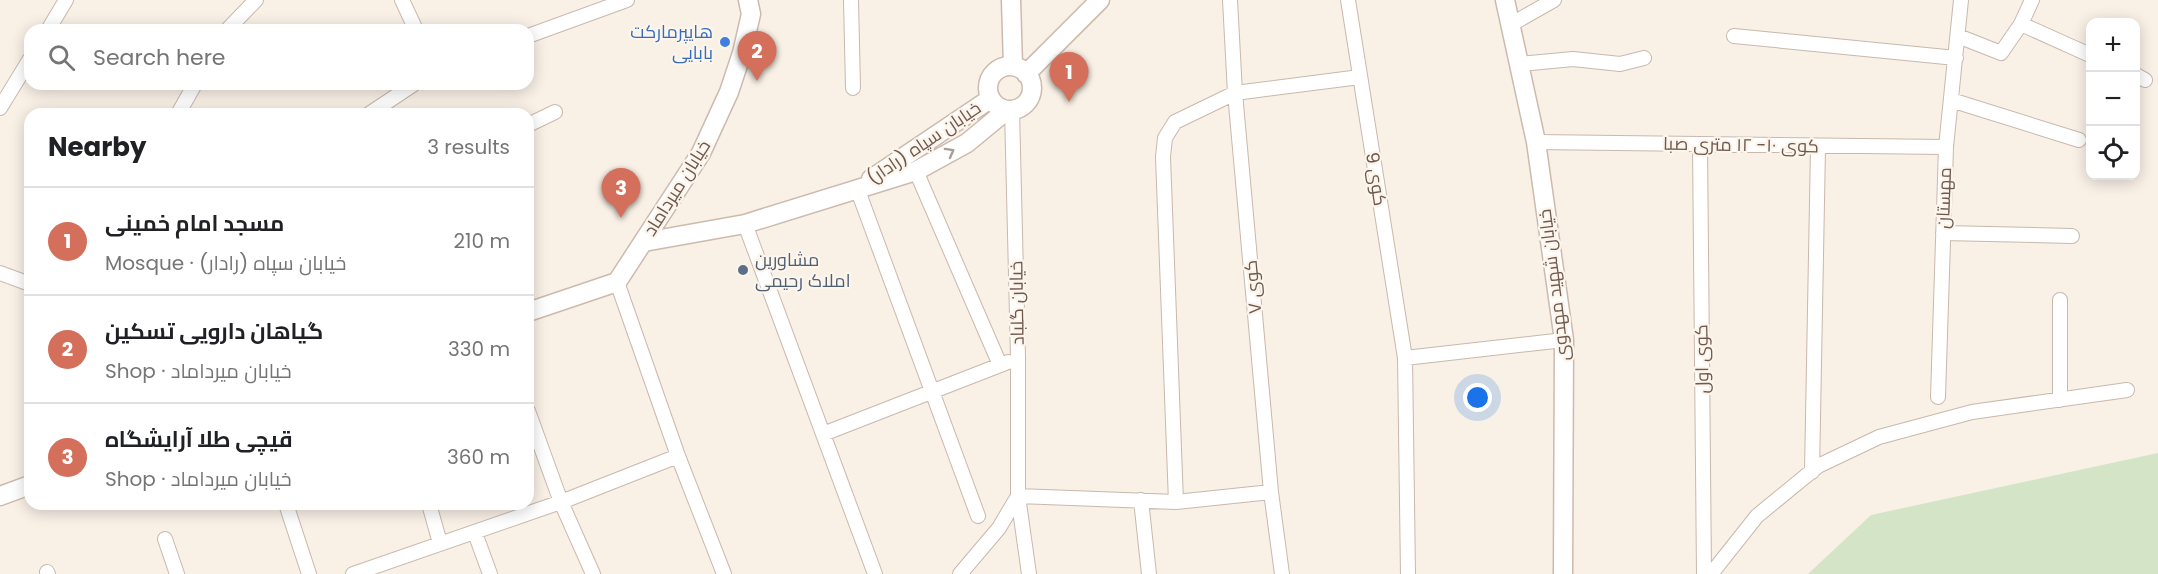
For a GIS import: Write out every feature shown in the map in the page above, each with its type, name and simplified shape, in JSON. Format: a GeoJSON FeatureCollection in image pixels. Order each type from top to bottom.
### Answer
{"type":"FeatureCollection","features":[{"type":"Feature","properties":{"kind":"street"},"geometry":{"type":"LineString","coordinates":[[52,24],[66,0]]}},
{"type":"Feature","properties":{"kind":"street"},"geometry":{"type":"LineString","coordinates":[[402,0],[413,24]]}},
{"type":"Feature","properties":{"kind":"street"},"geometry":{"type":"LineString","coordinates":[[534,34],[627,0]]}},
{"type":"Feature","properties":{"kind":"street","name":"خیابان میرداماد"},"geometry":{"type":"LineString","coordinates":[[617,282],[701,153],[729,92],[742,53],[751,14],[748,0]]}},
{"type":"Feature","properties":{"kind":"street"},"geometry":{"type":"LineString","coordinates":[[851,0],[853,88]]}},
{"type":"Feature","properties":{"kind":"street"},"geometry":{"type":"LineString","coordinates":[[1011,0],[1019,70]]}},
{"type":"Feature","properties":{"kind":"street"},"geometry":{"type":"LineString","coordinates":[[1019,70],[1100,0]]}},
{"type":"Feature","properties":{"kind":"street","name":"کوی ۷"},"geometry":{"type":"LineString","coordinates":[[1230,0],[1235,93],[1271,492],[1282,574]]}},
{"type":"Feature","properties":{"kind":"street","name":"کوی 9"},"geometry":{"type":"LineString","coordinates":[[1348,0],[1405,358],[1407,574]]}},
{"type":"Feature","properties":{"kind":"street","name":"خیابان شهید مهدوی"},"geometry":{"type":"LineString","coordinates":[[1504,0],[1536,142],[1564,340],[1563,574]]}},
{"type":"Feature","properties":{"kind":"street"},"geometry":{"type":"LineString","coordinates":[[1510,25],[1554,0]]}},
{"type":"Feature","properties":{"kind":"street","name":"مهستان"},"geometry":{"type":"LineString","coordinates":[[1938,397],[1946,147],[1961,0]]}},
{"type":"Feature","properties":{"kind":"street"},"geometry":{"type":"LineString","coordinates":[[1958,36],[2001,53],[2021,24],[2032,0]]}},
{"type":"Feature","properties":{"kind":"street"},"geometry":{"type":"LineString","coordinates":[[232,24],[249,2]]}},
{"type":"Feature","properties":{"kind":"street"},"geometry":{"type":"LineString","coordinates":[[2021,24],[2086,53]]}},
{"type":"Feature","properties":{"kind":"street"},"geometry":{"type":"LineString","coordinates":[[1734,36],[1956,58]]}},
{"type":"Feature","properties":{"kind":"street"},"geometry":{"type":"LineString","coordinates":[[1520,64],[1573,59],[1620,64],[1644,58]]}},
{"type":"Feature","properties":{"kind":"street"},"geometry":{"type":"LineString","coordinates":[[1003,67],[1019,70],[1031,82],[1032,92],[1028,100],[1021,107],[1009,110],[996,106],[990,99],[988,89],[995,72],[1003,67]]}},
{"type":"Feature","properties":{"kind":"street"},"geometry":{"type":"LineString","coordinates":[[0,108],[24,69]]}},
{"type":"Feature","properties":{"kind":"street"},"geometry":{"type":"LineString","coordinates":[[1176,502],[1163,156],[1165,138],[1175,122],[1235,93],[1360,77]]}},
{"type":"Feature","properties":{"kind":"street"},"geometry":{"type":"LineString","coordinates":[[181,108],[192,90]]}},
{"type":"Feature","properties":{"kind":"street"},"geometry":{"type":"LineString","coordinates":[[378,108],[405,90]]}},
{"type":"Feature","properties":{"kind":"street","name":"خیابان سپاه (رادار)"},"geometry":{"type":"LineString","coordinates":[[857,188],[990,99]]}},
{"type":"Feature","properties":{"kind":"street"},"geometry":{"type":"LineString","coordinates":[[1951,100],[2079,140]]}},
{"type":"Feature","properties":{"kind":"street","name":"خیابان سپاه (رادار)"},"geometry":{"type":"LineString","coordinates":[[644,242],[745,224],[916,171],[967,143],[1009,110]]}},
{"type":"Feature","properties":{"kind":"street","name":"خیابان گلباد"},"geometry":{"type":"LineString","coordinates":[[1009,110],[1018,357],[1018,496],[1029,574]]}},
{"type":"Feature","properties":{"kind":"street"},"geometry":{"type":"LineString","coordinates":[[534,122],[555,112]]}},
{"type":"Feature","properties":{"kind":"street","name":"کوی ۱۰- ۱۲ متری صبا"},"geometry":{"type":"LineString","coordinates":[[1536,142],[1946,147]]}},
{"type":"Feature","properties":{"kind":"street","name":"کوی اول"},"geometry":{"type":"LineString","coordinates":[[1700,144],[1704,574]]}},
{"type":"Feature","properties":{"kind":"street"},"geometry":{"type":"LineString","coordinates":[[1812,472],[1818,147]]}},
{"type":"Feature","properties":{"kind":"street"},"geometry":{"type":"LineString","coordinates":[[916,171],[1000,365]]}},
{"type":"Feature","properties":{"kind":"street"},"geometry":{"type":"LineString","coordinates":[[857,188],[978,516]]}},
{"type":"Feature","properties":{"kind":"street"},"geometry":{"type":"LineString","coordinates":[[745,224],[875,574]]}},
{"type":"Feature","properties":{"kind":"street"},"geometry":{"type":"LineString","coordinates":[[1943,232],[2072,236]]}},
{"type":"Feature","properties":{"kind":"street"},"geometry":{"type":"LineString","coordinates":[[0,273],[24,283]]}},
{"type":"Feature","properties":{"kind":"street"},"geometry":{"type":"LineString","coordinates":[[534,310],[617,282],[678,456],[724,574]]}},
{"type":"Feature","properties":{"kind":"street"},"geometry":{"type":"LineString","coordinates":[[2060,300],[2060,400]]}},
{"type":"Feature","properties":{"kind":"street"},"geometry":{"type":"LineString","coordinates":[[1405,358],[1564,340]]}},
{"type":"Feature","properties":{"kind":"street"},"geometry":{"type":"LineString","coordinates":[[823,434],[1018,357]]}},
{"type":"Feature","properties":{"kind":"street"},"geometry":{"type":"LineString","coordinates":[[1711,574],[1757,516],[1818,466],[1879,437],[1972,412],[2127,390]]}},
{"type":"Feature","properties":{"kind":"street"},"geometry":{"type":"LineString","coordinates":[[534,428],[561,502],[593,574]]}},
{"type":"Feature","properties":{"kind":"street"},"geometry":{"type":"LineString","coordinates":[[356,574],[561,502],[678,456]]}},
{"type":"Feature","properties":{"kind":"street"},"geometry":{"type":"LineString","coordinates":[[1,495],[24,487]]}},
{"type":"Feature","properties":{"kind":"street"},"geometry":{"type":"LineString","coordinates":[[960,574],[999,528],[1018,496],[1176,502],[1271,492]]}},
{"type":"Feature","properties":{"kind":"street"},"geometry":{"type":"LineString","coordinates":[[1141,500],[1149,574]]}},
{"type":"Feature","properties":{"kind":"street"},"geometry":{"type":"LineString","coordinates":[[288,510],[309,574]]}},
{"type":"Feature","properties":{"kind":"street"},"geometry":{"type":"LineString","coordinates":[[431,510],[440,543]]}},
{"type":"Feature","properties":{"kind":"street"},"geometry":{"type":"LineString","coordinates":[[475,533],[490,574]]}},
{"type":"Feature","properties":{"kind":"street"},"geometry":{"type":"LineString","coordinates":[[165,539],[177,574]]}},
{"type":"Feature","properties":{"kind":"green space"},"geometry":{"type":"Polygon","coordinates":[[[2158,453],[2158,574],[1808,574],[1871,515],[2158,453]]]}},
{"type":"Feature","properties":{"kind":"place","name":"هایپرمارکت بابایی"},"geometry":{"type":"Point","coordinates":[725,42]}},
{"type":"Feature","properties":{"kind":"place","name":"گیاهان دارویی تسکین"},"geometry":{"type":"Point","coordinates":[757,81]}},
{"type":"Feature","properties":{"kind":"place","name":"مسجد امام خمینی"},"geometry":{"type":"Point","coordinates":[1069,102]}},
{"type":"Feature","properties":{"kind":"place","name":"قیچی طلا آرایشگاه"},"geometry":{"type":"Point","coordinates":[621,218]}},
{"type":"Feature","properties":{"kind":"place","name":"مشاورین املاک رحیمی"},"geometry":{"type":"Point","coordinates":[743,270]}}]}
